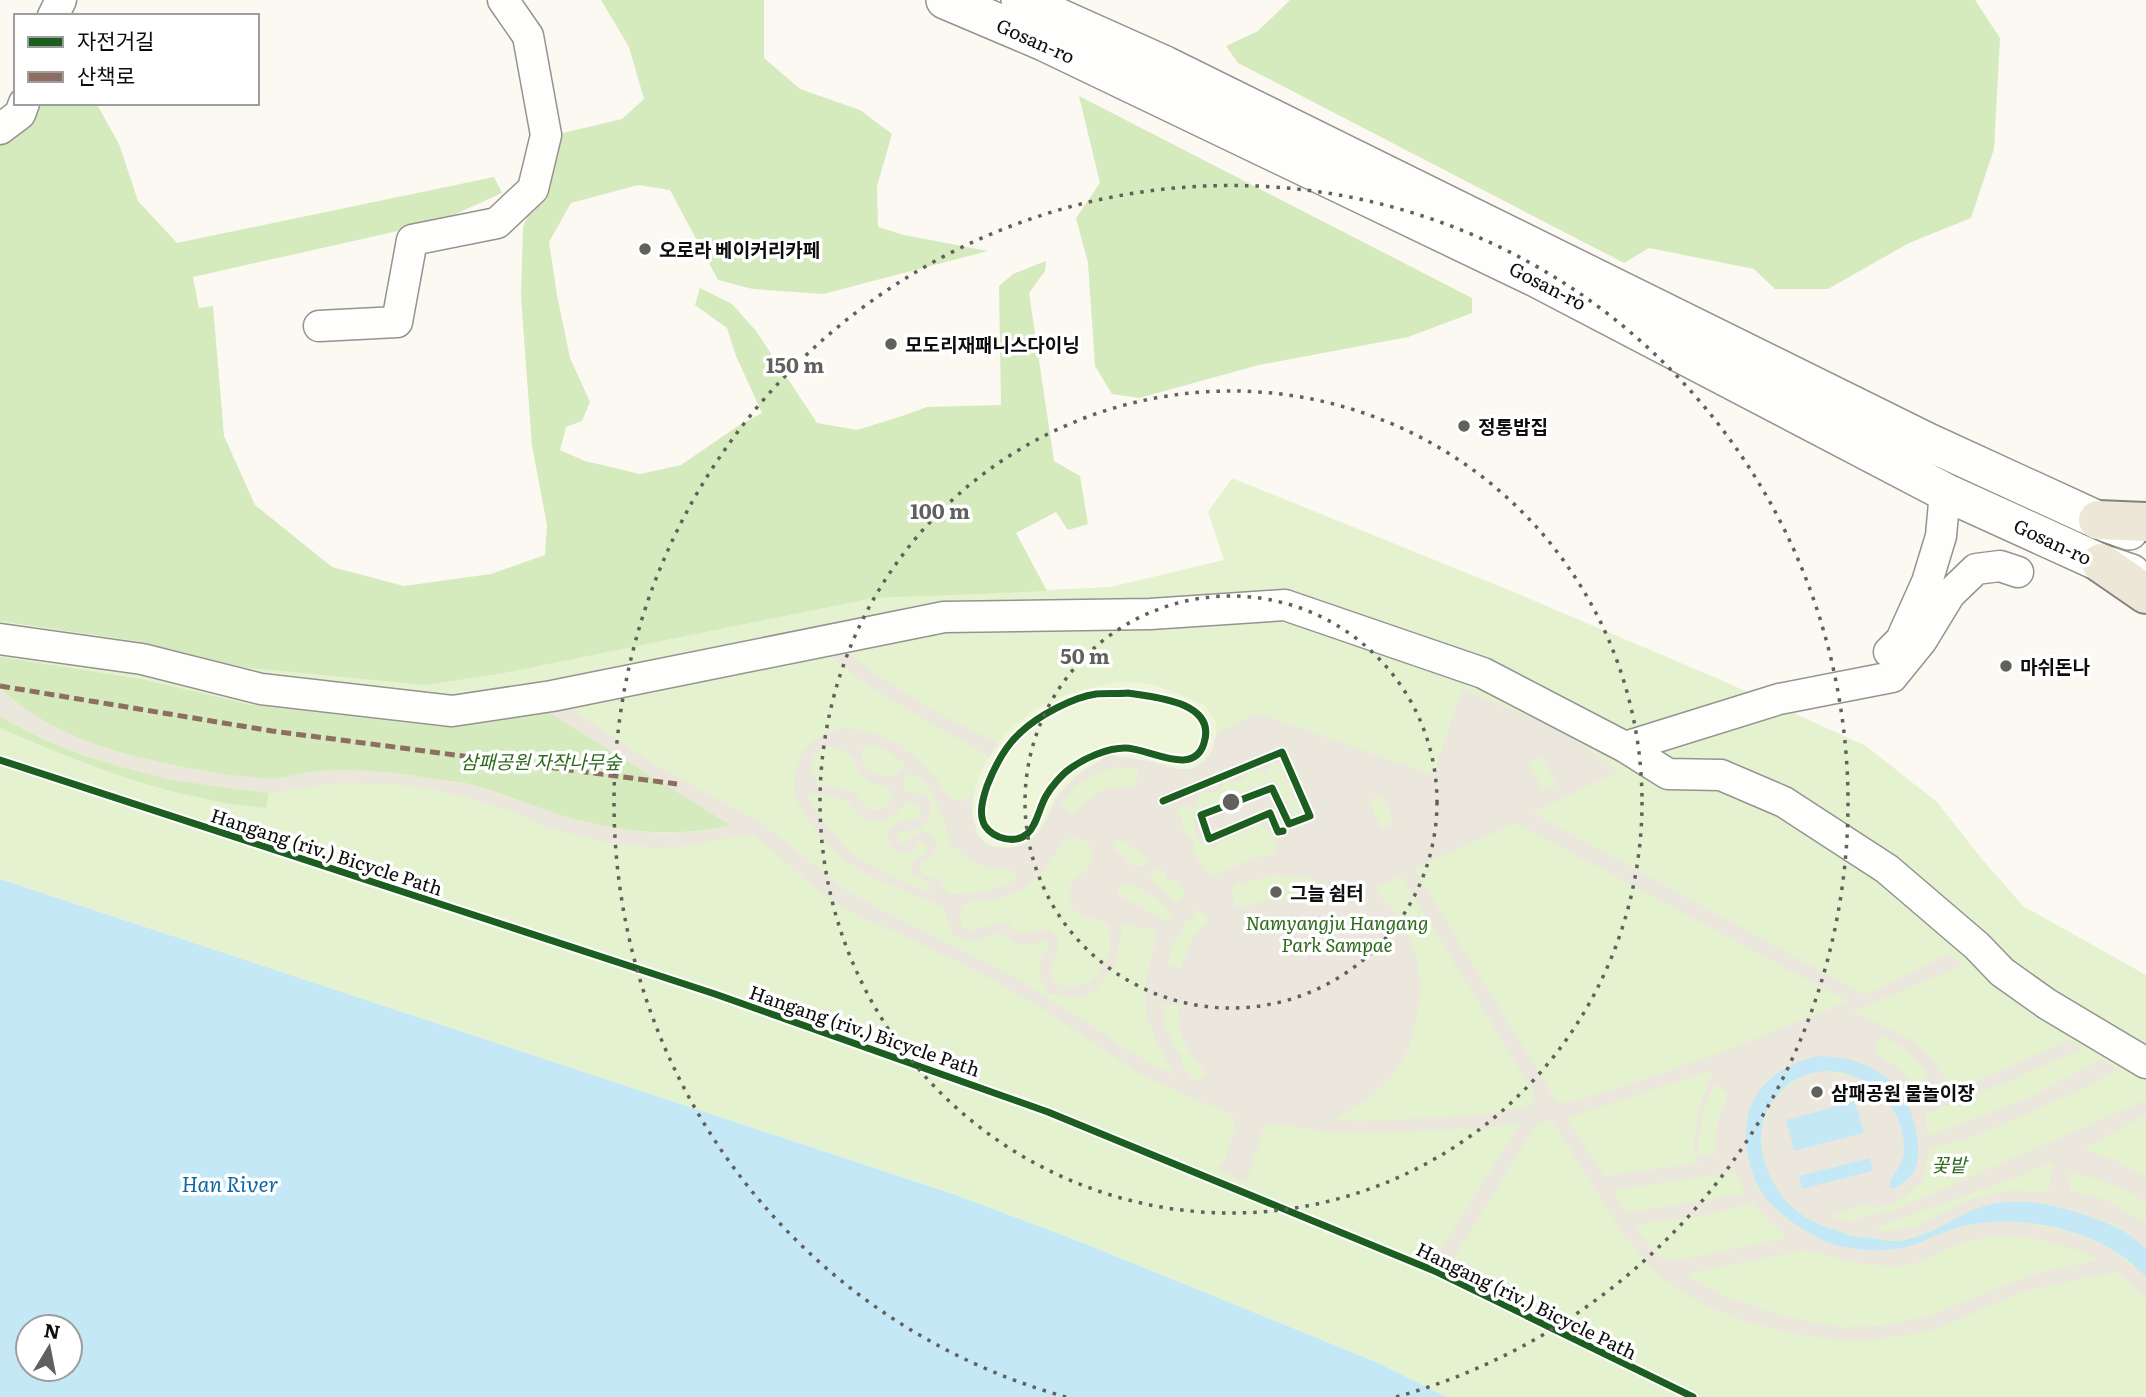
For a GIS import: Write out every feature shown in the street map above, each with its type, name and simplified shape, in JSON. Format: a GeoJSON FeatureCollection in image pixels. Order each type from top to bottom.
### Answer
{"type":"FeatureCollection","features":[{"type":"Feature","properties":{"kind":"main road"},"geometry":{"type":"LineString","coordinates":[[2098,520],[2146,522]]}},
{"type":"Feature","properties":{"kind":"main road"},"geometry":{"type":"LineString","coordinates":[[2101,563],[2146,594]]}},
{"type":"Feature","properties":{"kind":"street"},"geometry":{"type":"LineString","coordinates":[[319,326],[397,322],[412,240],[497,223],[533,189],[546,135],[528,36],[503,0]]}},
{"type":"Feature","properties":{"kind":"street","name":"Gosan-ro"},"geometry":{"type":"LineString","coordinates":[[945,0],[1045,42],[1538,279],[1945,492],[2101,563],[2146,578]]}},
{"type":"Feature","properties":{"kind":"street","name":"Gosan-ro"},"geometry":{"type":"LineString","coordinates":[[1020,0],[1165,65],[1928,442],[2098,520],[2146,537]]}},
{"type":"Feature","properties":{"kind":"street"},"geometry":{"type":"LineString","coordinates":[[0,129],[20,114],[23,105]]}},
{"type":"Feature","properties":{"kind":"street"},"geometry":{"type":"LineString","coordinates":[[1779,699],[1809,680],[1875,666],[1901,640],[1927,582],[1941,536],[1945,492]]}},
{"type":"Feature","properties":{"kind":"street"},"geometry":{"type":"LineString","coordinates":[[1625,747],[1779,699],[1892,677],[1922,640],[1950,594],[1976,569],[2000,566],[2018,572]]}},
{"type":"Feature","properties":{"kind":"street"},"geometry":{"type":"LineString","coordinates":[[0,639],[142,659],[261,689],[452,711],[552,696],[944,617],[1150,614],[1284,605],[1483,673],[1625,747],[1668,774],[1721,775],[1784,802],[1887,869],[1977,946],[2002,972],[2048,1004],[2146,1063]]}},
{"type":"Feature","properties":{"kind":"green space"},"geometry":{"type":"Polygon","coordinates":[[[601,0],[764,0],[764,58],[800,89],[860,110],[892,134],[877,186],[878,227],[904,235],[988,251],[823,294],[753,289],[718,280],[670,190],[638,185],[571,203],[549,242],[570,358],[590,402],[582,421],[566,427],[560,450],[585,461],[640,474],[681,465],[762,413],[736,356],[727,328],[695,305],[700,288],[732,304],[756,331],[817,423],[857,430],[927,407],[1001,405],[999,286],[1013,274],[1046,261],[1045,271],[1029,293],[1054,461],[1080,476],[1088,524],[1068,530],[1056,512],[1016,533],[1047,591],[874,598],[505,673],[424,685],[240,667],[134,641],[0,621],[0,129],[18,105],[97,105],[119,144],[138,201],[177,243],[494,177],[502,193],[438,222],[193,277],[199,308],[213,306],[224,436],[255,505],[332,567],[404,586],[491,574],[545,555],[547,525],[532,446],[521,297],[523,227],[546,174],[552,122],[563,133],[622,119],[644,99],[629,47],[601,0]]]}},
{"type":"Feature","properties":{"kind":"green space"},"geometry":{"type":"Polygon","coordinates":[[[1290,0],[1975,0],[2000,38],[1994,149],[1971,218],[1909,243],[1828,289],[1775,289],[1754,269],[1649,248],[1624,263],[1238,63],[1226,46],[1258,31],[1290,0]]]}},
{"type":"Feature","properties":{"kind":"green space"},"geometry":{"type":"Polygon","coordinates":[[[1079,96],[1472,298],[1472,313],[1408,337],[1259,365],[1139,398],[1112,394],[1095,366],[1088,263],[1076,218],[1100,183],[1079,96]]]}},
{"type":"Feature","properties":{"kind":"green space","name":"Namyangju Hangang Park Sampae"},"geometry":{"type":"Polygon","coordinates":[[[1232,478],[1504,588],[1721,680],[1866,746],[1937,802],[2023,906],[2146,975],[2146,1397],[1447,1397],[1376,1362],[1086,1244],[956,1195],[0,879],[0,621],[134,641],[240,667],[505,673],[874,598],[1110,587],[1224,560],[1208,512],[1232,478]]]}},
{"type":"Feature","properties":{"kind":"green space","name":"삼패공원 자작나무숲"},"geometry":{"type":"Polygon","coordinates":[[[0,657],[141,679],[251,705],[441,727],[548,712],[731,825],[671,832],[614,828],[574,819],[457,782],[359,770],[309,772],[278,779],[254,778],[145,759],[68,733],[21,706],[0,688],[0,657]]]}},
{"type":"Feature","properties":{"kind":"green space"},"geometry":{"type":"Polygon","coordinates":[[[1118,681],[1152,684],[1205,705],[1215,720],[1217,730],[1212,751],[1203,762],[1191,769],[1178,769],[1109,755],[1067,785],[1030,841],[1015,848],[987,843],[979,836],[972,814],[979,776],[993,750],[1012,728],[1039,707],[1072,693],[1118,681]]]}},
{"type":"Feature","properties":{"kind":"green space"},"geometry":{"type":"Polygon","coordinates":[[[0,716],[63,747],[130,769],[199,784],[269,793],[266,808],[198,797],[130,779],[0,728],[0,716]]]}},
{"type":"Feature","properties":{"kind":"shaded area"},"geometry":{"type":"Polygon","coordinates":[[[847,651],[872,672],[926,706],[999,744],[989,757],[868,686],[829,655],[847,651]]]}},
{"type":"Feature","properties":{"kind":"shaded area","name":"Namyangju Hangang Park Sampae"},"geometry":{"type":"Polygon","coordinates":[[[0,688],[14,702],[58,729],[91,743],[180,767],[274,779],[309,772],[350,770],[396,773],[473,785],[573,819],[624,830],[661,834],[709,830],[730,825],[548,712],[568,707],[657,766],[762,823],[842,887],[1009,974],[1125,1049],[1175,1076],[1156,1040],[1145,1010],[1146,979],[1157,931],[1123,924],[1115,964],[1098,987],[1084,997],[1071,999],[1049,993],[1041,982],[1040,974],[1041,957],[1049,947],[1049,941],[1016,945],[1004,935],[996,933],[975,942],[957,938],[953,935],[943,907],[873,878],[844,860],[822,839],[796,801],[793,786],[802,753],[825,733],[840,728],[881,736],[902,746],[920,761],[954,800],[966,801],[974,792],[972,812],[977,833],[992,846],[1007,848],[1021,846],[1035,837],[1046,822],[1056,799],[1074,777],[1109,755],[1178,769],[1191,769],[1203,762],[1212,751],[1216,734],[1258,713],[1433,775],[1462,690],[1552,725],[1620,771],[1533,813],[1861,993],[1867,994],[1948,954],[1963,965],[1848,1014],[1863,1016],[1916,1042],[1933,1059],[1945,1078],[1950,1093],[2069,1040],[2083,1048],[2005,1083],[1925,1114],[1928,1136],[2026,1099],[2102,1059],[2118,1069],[2091,1085],[2011,1121],[1972,1137],[1930,1149],[1923,1180],[1907,1195],[1891,1204],[1875,1208],[1865,1205],[1835,1214],[1834,1217],[1849,1222],[1875,1213],[1891,1211],[2146,1100],[2146,1115],[2084,1149],[2114,1160],[2146,1177],[2146,1203],[2128,1191],[2099,1179],[2068,1175],[2070,1190],[2107,1200],[2146,1223],[2146,1249],[2114,1224],[2048,1203],[2018,1201],[1989,1205],[1918,1236],[1896,1241],[1851,1235],[1819,1224],[1798,1212],[1767,1173],[1761,1135],[1768,1106],[1797,1078],[1822,1071],[1844,1074],[1865,1080],[1880,1091],[1902,1129],[1903,1160],[1891,1179],[1914,1171],[1892,1081],[1861,1062],[1783,1070],[1768,1080],[1758,1092],[1746,1126],[1748,1161],[1754,1178],[1762,1193],[1786,1219],[1891,1249],[1987,1222],[2016,1222],[2074,1232],[2106,1246],[2140,1271],[2146,1277],[2146,1300],[2115,1272],[2026,1291],[1920,1333],[1866,1341],[1794,1334],[1747,1322],[1703,1305],[1659,1276],[1622,1233],[1553,1122],[1546,1120],[1535,1127],[1460,1248],[1454,1260],[1454,1270],[1432,1260],[1521,1122],[1487,1128],[1370,1133],[1327,1132],[1268,1123],[1265,1125],[1246,1182],[1217,1170],[1224,1161],[1233,1134],[1235,1119],[1227,1112],[1136,1072],[1042,1008],[968,967],[863,919],[819,892],[755,836],[744,835],[688,846],[656,848],[609,843],[551,829],[505,809],[434,789],[394,784],[336,783],[269,793],[170,780],[61,747],[0,716],[0,688]],[[865,745],[861,752],[862,762],[878,776],[892,777],[906,766],[889,752],[877,746],[865,745]],[[828,746],[816,753],[812,764],[812,774],[821,785],[855,792],[871,810],[887,806],[893,799],[891,791],[882,785],[871,783],[861,775],[852,758],[843,750],[828,746]],[[1542,757],[1528,763],[1543,791],[1557,785],[1542,757]],[[1274,762],[1269,765],[1267,774],[1253,769],[1240,782],[1226,780],[1220,793],[1200,791],[1196,807],[1182,806],[1175,810],[1181,818],[1185,834],[1189,835],[1194,844],[1193,851],[1208,874],[1213,876],[1250,859],[1276,853],[1276,840],[1260,822],[1245,828],[1243,834],[1232,831],[1229,838],[1215,847],[1201,842],[1193,826],[1196,813],[1269,781],[1279,783],[1278,791],[1289,803],[1289,810],[1300,816],[1301,807],[1291,795],[1282,766],[1274,762]],[[1116,767],[1093,775],[1075,786],[1061,805],[1073,815],[1099,792],[1109,788],[1136,786],[1138,769],[1116,767]],[[907,775],[903,781],[905,789],[908,792],[925,794],[931,803],[931,814],[926,823],[914,831],[899,834],[898,840],[902,844],[922,831],[930,833],[937,841],[932,857],[921,864],[920,870],[924,875],[941,880],[945,890],[951,894],[983,892],[1007,884],[1018,876],[1009,869],[989,868],[968,859],[951,845],[933,795],[922,780],[915,775],[907,775]],[[808,793],[820,818],[850,852],[908,884],[928,891],[931,889],[929,884],[911,873],[913,860],[926,854],[928,850],[925,845],[921,841],[914,850],[898,853],[887,842],[887,833],[891,826],[915,819],[920,813],[919,806],[909,801],[886,822],[874,822],[862,818],[846,800],[808,793]],[[1383,795],[1368,801],[1380,829],[1394,823],[1383,795]],[[1516,823],[1414,868],[1557,1102],[1566,1103],[1717,1054],[1847,1001],[1516,823]],[[1071,837],[1064,841],[1042,873],[1019,891],[996,900],[964,905],[960,913],[962,927],[971,931],[997,923],[1009,924],[1015,931],[1024,934],[1039,929],[1049,930],[1058,937],[1058,948],[1050,972],[1055,982],[1067,988],[1094,979],[1108,957],[1111,944],[1108,926],[1074,910],[1068,898],[1071,883],[1092,861],[1091,847],[1085,840],[1071,837]],[[1119,840],[1113,844],[1117,851],[1124,854],[1125,860],[1134,866],[1144,866],[1146,857],[1137,849],[1119,840]],[[1156,867],[1150,879],[1176,903],[1183,899],[1185,891],[1177,880],[1167,881],[1165,872],[1156,867]],[[1278,874],[1244,884],[1238,883],[1231,890],[1235,906],[1245,907],[1261,901],[1284,899],[1311,903],[1320,901],[1323,886],[1319,880],[1278,874]],[[1401,876],[1374,889],[1401,920],[1417,958],[1421,991],[1410,1046],[1390,1079],[1367,1100],[1334,1119],[1361,1121],[1467,1116],[1526,1107],[1534,1101],[1534,1093],[1401,876]],[[1124,884],[1119,887],[1118,894],[1166,921],[1170,920],[1172,913],[1158,900],[1133,885],[1124,884]],[[1199,909],[1184,924],[1182,933],[1174,941],[1167,964],[1180,969],[1192,939],[1209,920],[1199,909]],[[1162,1005],[1164,1028],[1171,1036],[1171,1045],[1181,1055],[1182,1065],[1195,1081],[1206,1074],[1188,1051],[1181,1033],[1178,1005],[1162,1005]],[[1883,1036],[1877,1041],[1875,1052],[1901,1070],[1913,1084],[1924,1080],[1926,1072],[1907,1050],[1883,1036]],[[1713,1070],[1570,1117],[1568,1120],[1605,1176],[1698,1163],[1694,1139],[1701,1102],[1713,1070]],[[1715,1085],[1703,1110],[1698,1139],[1699,1154],[1706,1157],[1715,1153],[1717,1123],[1728,1095],[1721,1086],[1715,1085]],[[1870,1159],[1799,1176],[1802,1188],[1873,1171],[1870,1159]],[[2053,1163],[1875,1228],[1884,1231],[1914,1227],[1967,1201],[1987,1195],[2010,1190],[2048,1192],[2053,1163]],[[1736,1172],[1614,1190],[1626,1212],[1745,1193],[1736,1172]],[[1752,1203],[1701,1216],[1634,1225],[1665,1260],[1678,1260],[1786,1238],[1752,1203]],[[1996,1236],[1962,1243],[1914,1264],[1897,1267],[1857,1263],[1806,1250],[1685,1274],[1722,1295],[1787,1317],[1840,1327],[1879,1326],[1925,1317],[2033,1274],[2099,1260],[2083,1252],[2037,1239],[1996,1236]]]}},
{"type":"Feature","properties":{"kind":"water","name":"Han River"},"geometry":{"type":"Polygon","coordinates":[[[0,879],[956,1195],[1086,1244],[1376,1362],[1447,1397],[0,1397],[0,879]]]}},
{"type":"Feature","properties":{"kind":"water"},"geometry":{"type":"Polygon","coordinates":[[[1818,1056],[1847,1059],[1864,1065],[1881,1073],[1897,1086],[1914,1121],[1918,1159],[1912,1175],[1896,1188],[1891,1188],[1889,1185],[1902,1161],[1904,1151],[1902,1131],[1885,1098],[1854,1076],[1817,1072],[1798,1078],[1782,1090],[1768,1109],[1761,1140],[1768,1172],[1776,1187],[1786,1201],[1803,1216],[1850,1235],[1894,1241],[1929,1232],[1988,1205],[2024,1202],[2047,1205],[2100,1220],[2132,1237],[2146,1249],[2146,1277],[2133,1264],[2103,1245],[2070,1232],[2035,1224],[1999,1222],[1971,1225],[1944,1232],[1910,1246],[1879,1250],[1836,1245],[1796,1225],[1772,1205],[1758,1186],[1750,1165],[1746,1142],[1747,1120],[1754,1099],[1773,1076],[1799,1062],[1818,1056]]]}},
{"type":"Feature","properties":{"kind":"water"},"geometry":{"type":"Polygon","coordinates":[[[1855,1101],[1864,1133],[1794,1151],[1786,1120],[1855,1101]]]}},
{"type":"Feature","properties":{"kind":"water"},"geometry":{"type":"Polygon","coordinates":[[[1870,1158],[1873,1171],[1802,1189],[1799,1176],[1870,1158]]]}},
{"type":"Feature","properties":{"kind":"marked path"},"geometry":{"type":"LineString","coordinates":[[0,686],[272,731],[677,784]]}},
{"type":"Feature","properties":{"kind":"cycle path"},"geometry":{"type":"LineString","coordinates":[[1128,693],[1167,700],[1193,710],[1206,729],[1199,753],[1191,759],[1181,760],[1125,748],[1096,754],[1071,768],[1057,781],[1046,796],[1027,834],[1017,839],[1005,839],[985,826],[982,816],[984,796],[997,764],[1016,737],[1046,714],[1077,699],[1096,694],[1128,693]]}},
{"type":"Feature","properties":{"kind":"cycle path"},"geometry":{"type":"LineString","coordinates":[[1163,801],[1282,752],[1310,816],[1289,824],[1272,788],[1201,815],[1209,839],[1270,813],[1278,832],[1283,831]]}},
{"type":"Feature","properties":{"kind":"cycle path","name":"Hangang (riv.) Bicycle Path"},"geometry":{"type":"LineString","coordinates":[[0,760],[715,994],[1048,1112],[1437,1272],[1693,1397]]}},
{"type":"Feature","properties":{"kind":"place","name":"오로라 베이커리카페"},"geometry":{"type":"Point","coordinates":[645,249]}},
{"type":"Feature","properties":{"kind":"place","name":"모도리재패니스다이닝"},"geometry":{"type":"Point","coordinates":[891,344]}},
{"type":"Feature","properties":{"kind":"place","name":"정통밥집"},"geometry":{"type":"Point","coordinates":[1464,426]}},
{"type":"Feature","properties":{"kind":"place","name":"마쉬돈나"},"geometry":{"type":"Point","coordinates":[2006,666]}},
{"type":"Feature","properties":{"kind":"place","name":"그늘 쉼터"},"geometry":{"type":"Point","coordinates":[1276,892]}},
{"type":"Feature","properties":{"kind":"place","name":"삼패공원 물놀이장"},"geometry":{"type":"Point","coordinates":[1817,1092]}},
{"type":"Feature","properties":{"kind":"park label","name":"꽃밭"},"geometry":{"type":"Point","coordinates":[1949,1164]}}]}
